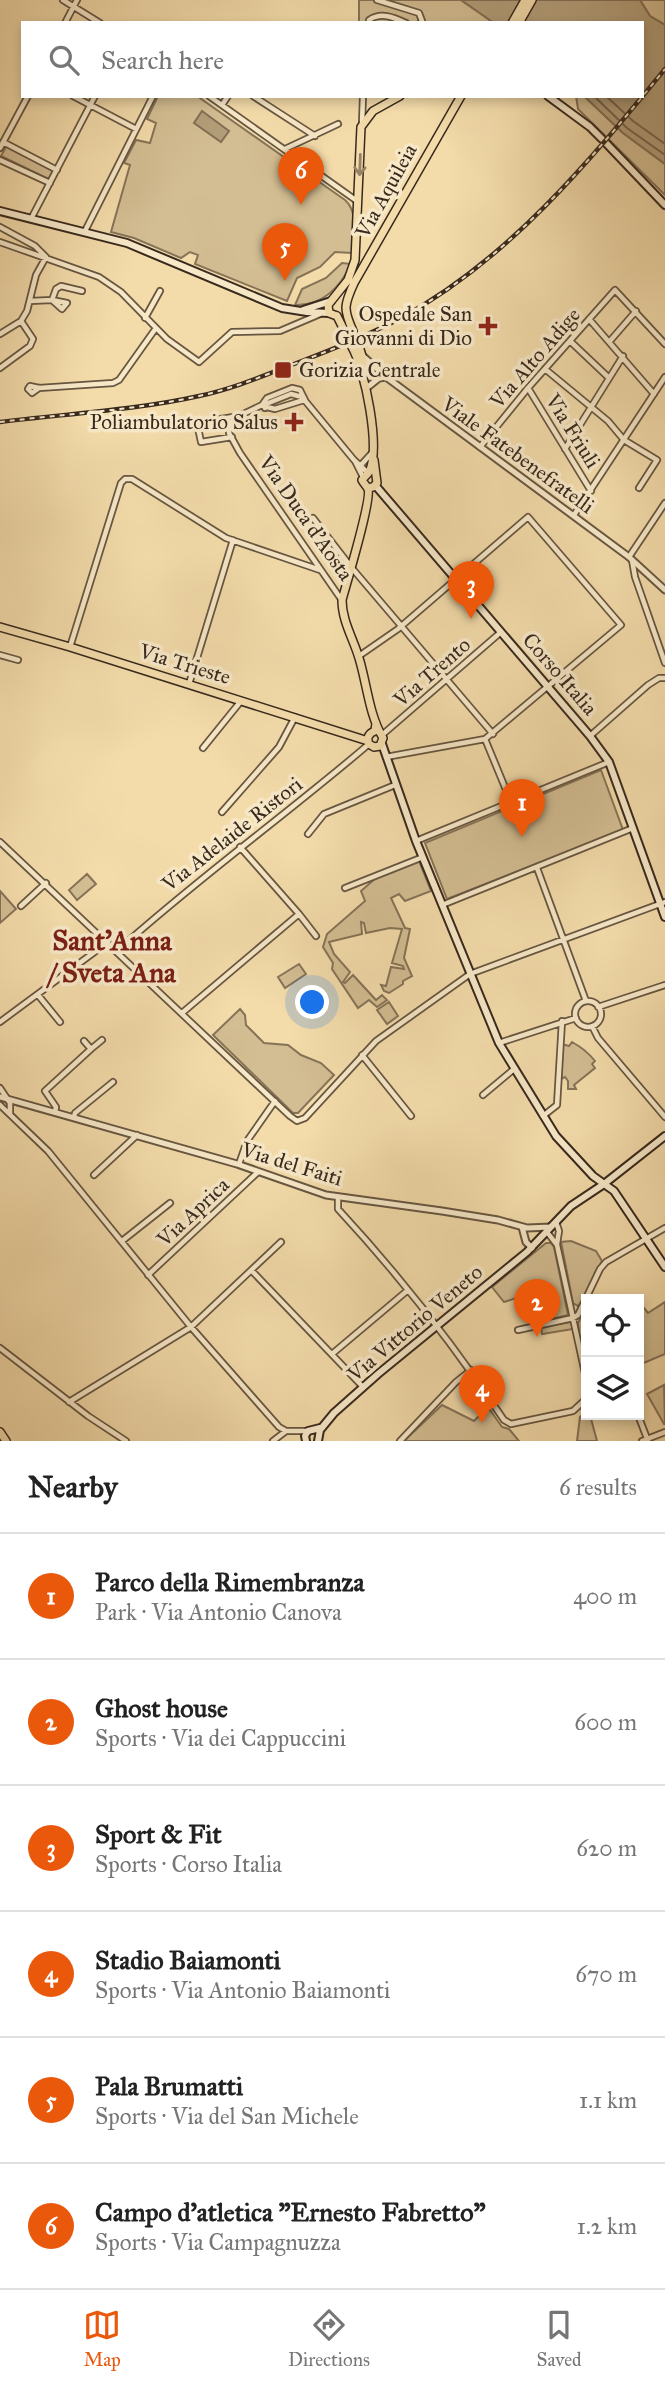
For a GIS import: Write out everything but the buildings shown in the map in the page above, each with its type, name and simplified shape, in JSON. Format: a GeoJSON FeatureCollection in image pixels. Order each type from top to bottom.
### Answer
{"type":"FeatureCollection","features":[{"type":"Feature","properties":{"kind":"main road"},"geometry":{"type":"LineString","coordinates":[[513,21],[526,0]]}},
{"type":"Feature","properties":{"kind":"main road"},"geometry":{"type":"LineString","coordinates":[[520,21],[532,0]]}},
{"type":"Feature","properties":{"kind":"main road"},"geometry":{"type":"LineString","coordinates":[[349,333],[335,312],[328,307],[348,280],[355,260],[361,127],[373,111],[396,98]]}},
{"type":"Feature","properties":{"kind":"main road","name":"Via Aquileia"},"geometry":{"type":"LineString","coordinates":[[335,312],[460,98]]}},
{"type":"Feature","properties":{"kind":"main road"},"geometry":{"type":"LineString","coordinates":[[551,98],[590,127],[665,205]]}},
{"type":"Feature","properties":{"kind":"main road"},"geometry":{"type":"LineString","coordinates":[[0,211],[32,217],[148,250],[282,308],[335,312]]}},
{"type":"Feature","properties":{"kind":"main road"},"geometry":{"type":"LineString","coordinates":[[298,311],[340,300],[335,312]]}},
{"type":"Feature","properties":{"kind":"main road"},"geometry":{"type":"LineString","coordinates":[[342,600],[372,487],[369,476],[372,429],[367,390],[355,345],[364,357],[369,386],[374,428],[369,476],[363,484],[372,487]]}},
{"type":"Feature","properties":{"kind":"main road","name":"Corso Italia"},"geometry":{"type":"LineString","coordinates":[[372,487],[548,686],[609,762],[663,903],[665,917]]}},
{"type":"Feature","properties":{"kind":"main road","name":"Via Duca d'Aosta"},"geometry":{"type":"LineString","coordinates":[[342,600],[344,619],[359,656],[374,737],[499,1043],[556,1136],[593,1176],[614,1191],[665,1267]]}},
{"type":"Feature","properties":{"kind":"main road","name":"Via Trieste"},"geometry":{"type":"LineString","coordinates":[[0,628],[295,717],[374,737]]}},
{"type":"Feature","properties":{"kind":"main road","name":"Via Duca d'Aosta"},"geometry":{"type":"LineString","coordinates":[[374,737],[386,757],[390,772]]}},
{"type":"Feature","properties":{"kind":"main road","name":"Via Vittorio Veneto"},"geometry":{"type":"LineString","coordinates":[[305,1440],[318,1435],[364,1388],[532,1248],[571,1206],[665,1136]]}},
{"type":"Feature","properties":{"kind":"main road"},"geometry":{"type":"LineString","coordinates":[[0,1432],[6,1441]]}},
{"type":"Feature","properties":{"kind":"street"},"geometry":{"type":"LineString","coordinates":[[63,0],[97,21]]}},
{"type":"Feature","properties":{"kind":"street"},"geometry":{"type":"LineString","coordinates":[[66,21],[77,0]]}},
{"type":"Feature","properties":{"kind":"street"},"geometry":{"type":"LineString","coordinates":[[377,0],[419,13],[422,21]]}},
{"type":"Feature","properties":{"kind":"street"},"geometry":{"type":"LineString","coordinates":[[369,21],[376,15],[401,21]]}},
{"type":"Feature","properties":{"kind":"street"},"geometry":{"type":"LineString","coordinates":[[0,148],[26,98]]}},
{"type":"Feature","properties":{"kind":"street"},"geometry":{"type":"LineString","coordinates":[[76,98],[136,129]]}},
{"type":"Feature","properties":{"kind":"street"},"geometry":{"type":"LineString","coordinates":[[32,217],[94,98]]}},
{"type":"Feature","properties":{"kind":"street"},"geometry":{"type":"LineString","coordinates":[[85,231],[152,98]]}},
{"type":"Feature","properties":{"kind":"street"},"geometry":{"type":"LineString","coordinates":[[212,98],[359,203]]}},
{"type":"Feature","properties":{"kind":"street"},"geometry":{"type":"LineString","coordinates":[[222,105],[227,98]]}},
{"type":"Feature","properties":{"kind":"street"},"geometry":{"type":"LineString","coordinates":[[256,98],[315,136]]}},
{"type":"Feature","properties":{"kind":"street"},"geometry":{"type":"LineString","coordinates":[[361,127],[363,98]]}},
{"type":"Feature","properties":{"kind":"street"},"geometry":{"type":"LineString","coordinates":[[285,149],[338,124]]}},
{"type":"Feature","properties":{"kind":"street"},"geometry":{"type":"LineString","coordinates":[[3,142],[57,170]]}},
{"type":"Feature","properties":{"kind":"street"},"geometry":{"type":"LineString","coordinates":[[0,160],[50,183]]}},
{"type":"Feature","properties":{"kind":"street"},"geometry":{"type":"LineString","coordinates":[[0,227],[35,246],[46,257]]}},
{"type":"Feature","properties":{"kind":"street"},"geometry":{"type":"LineString","coordinates":[[0,242],[99,277],[121,292],[156,328],[199,362],[232,332],[280,331],[335,312]]}},
{"type":"Feature","properties":{"kind":"street"},"geometry":{"type":"LineString","coordinates":[[0,334],[21,321],[27,311],[36,275],[46,257]]}},
{"type":"Feature","properties":{"kind":"street"},"geometry":{"type":"LineString","coordinates":[[30,301],[52,300],[61,286],[82,291]]}},
{"type":"Feature","properties":{"kind":"street"},"geometry":{"type":"LineString","coordinates":[[145,317],[160,290]]}},
{"type":"Feature","properties":{"kind":"street","name":"Via Alto Adige"},"geometry":{"type":"LineString","coordinates":[[480,447],[615,290],[636,311]]}},
{"type":"Feature","properties":{"kind":"street"},"geometry":{"type":"LineString","coordinates":[[610,341],[636,311],[665,344]]}},
{"type":"Feature","properties":{"kind":"street"},"geometry":{"type":"LineString","coordinates":[[589,319],[654,394]]}},
{"type":"Feature","properties":{"kind":"street"},"geometry":{"type":"LineString","coordinates":[[0,368],[30,346],[33,339],[21,321]]}},
{"type":"Feature","properties":{"kind":"street"},"geometry":{"type":"LineString","coordinates":[[39,388],[113,383],[156,328]]}},
{"type":"Feature","properties":{"kind":"street"},"geometry":{"type":"LineString","coordinates":[[570,341],[608,377]]}},
{"type":"Feature","properties":{"kind":"street"},"geometry":{"type":"LineString","coordinates":[[565,449],[623,356]]}},
{"type":"Feature","properties":{"kind":"street","name":"Viale Fatebenefratelli"},"geometry":{"type":"LineString","coordinates":[[364,357],[386,377],[630,558],[665,590]]}},
{"type":"Feature","properties":{"kind":"street"},"geometry":{"type":"LineString","coordinates":[[545,369],[608,421],[624,440],[657,460],[639,488]]}},
{"type":"Feature","properties":{"kind":"street"},"geometry":{"type":"LineString","coordinates":[[369,386],[386,377]]}},
{"type":"Feature","properties":{"kind":"street"},"geometry":{"type":"LineString","coordinates":[[574,515],[665,377]]}},
{"type":"Feature","properties":{"kind":"street","name":"Via Friuli"},"geometry":{"type":"LineString","coordinates":[[528,388],[591,491]]}},
{"type":"Feature","properties":{"kind":"street"},"geometry":{"type":"LineString","coordinates":[[230,418],[228,425],[232,437],[201,442],[197,423],[230,418],[291,394],[300,395],[369,476]]}},
{"type":"Feature","properties":{"kind":"street","name":"Via Duca d'Aosta"},"geometry":{"type":"LineString","coordinates":[[232,437],[240,453],[342,600]]}},
{"type":"Feature","properties":{"kind":"street"},"geometry":{"type":"LineString","coordinates":[[360,465],[371,454]]}},
{"type":"Feature","properties":{"kind":"street"},"geometry":{"type":"LineString","coordinates":[[354,460],[369,476]]}},
{"type":"Feature","properties":{"kind":"street"},"geometry":{"type":"LineString","coordinates":[[70,647],[123,480],[132,479],[233,540],[320,570]]}},
{"type":"Feature","properties":{"kind":"street"},"geometry":{"type":"LineString","coordinates":[[665,503],[630,558],[665,663]]}},
{"type":"Feature","properties":{"kind":"street"},"geometry":{"type":"LineString","coordinates":[[359,656],[401,626],[528,517],[621,625],[485,739],[386,757]]}},
{"type":"Feature","properties":{"kind":"street"},"geometry":{"type":"LineString","coordinates":[[313,518],[351,567],[493,734]]}},
{"type":"Feature","properties":{"kind":"street"},"geometry":{"type":"LineString","coordinates":[[189,684],[233,540]]}},
{"type":"Feature","properties":{"kind":"street","name":"Via Trento"},"geometry":{"type":"LineString","coordinates":[[374,737],[447,681],[501,632]]}},
{"type":"Feature","properties":{"kind":"street"},"geometry":{"type":"LineString","coordinates":[[0,655],[18,660]]}},
{"type":"Feature","properties":{"kind":"street"},"geometry":{"type":"LineString","coordinates":[[590,736],[648,685],[659,678],[665,678]]}},
{"type":"Feature","properties":{"kind":"street"},"geometry":{"type":"LineString","coordinates":[[203,748],[241,700]]}},
{"type":"Feature","properties":{"kind":"street"},"geometry":{"type":"LineString","coordinates":[[222,811],[279,747],[295,717]]}},
{"type":"Feature","properties":{"kind":"street","name":"Via Adelaide Ristori"},"geometry":{"type":"LineString","coordinates":[[117,951],[168,904],[323,783],[374,737]]}},
{"type":"Feature","properties":{"kind":"street"},"geometry":{"type":"LineString","coordinates":[[485,739],[511,802]]}},
{"type":"Feature","properties":{"kind":"street"},"geometry":{"type":"LineString","coordinates":[[416,841],[609,762]]}},
{"type":"Feature","properties":{"kind":"street"},"geometry":{"type":"LineString","coordinates":[[308,834],[324,814],[395,785]]}},
{"type":"Feature","properties":{"kind":"street"},"geometry":{"type":"LineString","coordinates":[[442,905],[633,828]]}},
{"type":"Feature","properties":{"kind":"street"},"geometry":{"type":"LineString","coordinates":[[0,842],[297,1121],[305,1118],[385,1033],[470,974],[663,903]]}},
{"type":"Feature","properties":{"kind":"street"},"geometry":{"type":"LineString","coordinates":[[240,847],[316,936]]}},
{"type":"Feature","properties":{"kind":"street"},"geometry":{"type":"LineString","coordinates":[[345,888],[423,857]]}},
{"type":"Feature","properties":{"kind":"street"},"geometry":{"type":"LineString","coordinates":[[537,868],[586,1001]]}},
{"type":"Feature","properties":{"kind":"street"},"geometry":{"type":"LineString","coordinates":[[21,906],[46,883]]}},
{"type":"Feature","properties":{"kind":"street"},"geometry":{"type":"LineString","coordinates":[[182,1013],[299,914]]}},
{"type":"Feature","properties":{"kind":"street"},"geometry":{"type":"LineString","coordinates":[[0,1022],[108,942]]}},
{"type":"Feature","properties":{"kind":"street"},"geometry":{"type":"LineString","coordinates":[[598,1007],[665,985]]}},
{"type":"Feature","properties":{"kind":"street"},"geometry":{"type":"LineString","coordinates":[[38,995],[60,1022]]}},
{"type":"Feature","properties":{"kind":"street"},"geometry":{"type":"LineString","coordinates":[[586,1001],[593,1002],[598,1007],[600,1018],[592,1026],[583,1026],[576,1017],[576,1010],[586,1001]]}},
{"type":"Feature","properties":{"kind":"street"},"geometry":{"type":"LineString","coordinates":[[499,1043],[576,1017]]}},
{"type":"Feature","properties":{"kind":"street"},"geometry":{"type":"LineString","coordinates":[[543,1116],[557,1105],[562,1021]]}},
{"type":"Feature","properties":{"kind":"street"},"geometry":{"type":"LineString","coordinates":[[592,1026],[598,1038],[665,1117]]}},
{"type":"Feature","properties":{"kind":"street"},"geometry":{"type":"LineString","coordinates":[[55,1112],[56,1107],[45,1091],[102,1040]]}},
{"type":"Feature","properties":{"kind":"street"},"geometry":{"type":"LineString","coordinates":[[85,1041],[91,1049]]}},
{"type":"Feature","properties":{"kind":"street"},"geometry":{"type":"LineString","coordinates":[[362,1055],[411,1116]]}},
{"type":"Feature","properties":{"kind":"street"},"geometry":{"type":"LineString","coordinates":[[483,1095],[514,1069]]}},
{"type":"Feature","properties":{"kind":"street"},"geometry":{"type":"LineString","coordinates":[[74,1117],[75,1113],[113,1082]]}},
{"type":"Feature","properties":{"kind":"street"},"geometry":{"type":"LineString","coordinates":[[0,1088],[10,1114]]}},
{"type":"Feature","properties":{"kind":"street"},"geometry":{"type":"LineString","coordinates":[[6,1099],[2,1106],[48,1151],[191,1327],[279,1427],[286,1431],[318,1435]]}},
{"type":"Feature","properties":{"kind":"street","name":"Via del Faiti"},"geometry":{"type":"LineString","coordinates":[[6,1099],[239,1164],[315,1192],[442,1210],[498,1220],[524,1228]]}},
{"type":"Feature","properties":{"kind":"street"},"geometry":{"type":"LineString","coordinates":[[239,1164],[247,1141],[275,1101]]}},
{"type":"Feature","properties":{"kind":"street"},"geometry":{"type":"LineString","coordinates":[[94,1175],[137,1134]]}},
{"type":"Feature","properties":{"kind":"street","name":"Via Aprica"},"geometry":{"type":"LineString","coordinates":[[148,1275],[258,1172]]}},
{"type":"Feature","properties":{"kind":"street"},"geometry":{"type":"LineString","coordinates":[[338,1197],[338,1209],[374,1248],[471,1370],[504,1420],[511,1424],[573,1410],[581,1403]]}},
{"type":"Feature","properties":{"kind":"street"},"geometry":{"type":"LineString","coordinates":[[122,1241],[170,1203]]}},
{"type":"Feature","properties":{"kind":"street"},"geometry":{"type":"LineString","coordinates":[[524,1228],[549,1230]]}},
{"type":"Feature","properties":{"kind":"street"},"geometry":{"type":"LineString","coordinates":[[524,1228],[559,1231],[557,1245]]}},
{"type":"Feature","properties":{"kind":"street"},"geometry":{"type":"LineString","coordinates":[[524,1228],[526,1242],[532,1248]]}},
{"type":"Feature","properties":{"kind":"street"},"geometry":{"type":"LineString","coordinates":[[549,1230],[557,1245],[581,1357]]}},
{"type":"Feature","properties":{"kind":"street"},"geometry":{"type":"LineString","coordinates":[[518,1330],[578,1315],[606,1262],[664,1232]]}},
{"type":"Feature","properties":{"kind":"street"},"geometry":{"type":"LineString","coordinates":[[69,1402],[191,1327],[281,1242]]}},
{"type":"Feature","properties":{"kind":"street"},"geometry":{"type":"LineString","coordinates":[[251,1271],[364,1388]]}},
{"type":"Feature","properties":{"kind":"street"},"geometry":{"type":"LineString","coordinates":[[332,1354],[408,1290]]}},
{"type":"Feature","properties":{"kind":"street"},"geometry":{"type":"LineString","coordinates":[[0,1348],[69,1402],[126,1441]]}},
{"type":"Feature","properties":{"kind":"street"},"geometry":{"type":"LineString","coordinates":[[400,1441],[446,1392],[471,1370]]}},
{"type":"Feature","properties":{"kind":"street"},"geometry":{"type":"LineString","coordinates":[[639,1420],[645,1440],[665,1432]]}},
{"type":"Feature","properties":{"kind":"street"},"geometry":{"type":"LineString","coordinates":[[273,1441],[286,1431]]}},
{"type":"Feature","properties":{"kind":"street"},"geometry":{"type":"LineString","coordinates":[[298,1432],[305,1440]]}},
{"type":"Feature","properties":{"kind":"shaded area"},"geometry":{"type":"Polygon","coordinates":[[[359,0],[461,0],[491,21],[359,21],[359,0]]]}},
{"type":"Feature","properties":{"kind":"shaded area"},"geometry":{"type":"Polygon","coordinates":[[[640,0],[665,0],[665,25],[650,16],[640,0]]]}},
{"type":"Feature","properties":{"kind":"shaded area"},"geometry":{"type":"Polygon","coordinates":[[[157,98],[200,98],[345,200],[354,217],[352,253],[335,252],[320,267],[297,278],[287,301],[195,264],[198,255],[190,252],[181,258],[134,238],[111,232],[130,165],[124,163],[136,140],[150,143],[156,123],[147,119],[157,98]]]}},
{"type":"Feature","properties":{"kind":"shaded area"},"geometry":{"type":"Polygon","coordinates":[[[576,98],[586,98],[623,133],[665,164],[665,195],[578,109],[576,98]]]}},
{"type":"Feature","properties":{"kind":"shaded area"},"geometry":{"type":"Polygon","coordinates":[[[7,145],[54,171],[50,180],[1,156],[7,145]]]}},
{"type":"Feature","properties":{"kind":"shaded area"},"geometry":{"type":"Polygon","coordinates":[[[342,263],[351,264],[342,280],[329,294],[314,302],[295,305],[302,289],[326,278],[342,263]]]}},
{"type":"Feature","properties":{"kind":"shaded area"},"geometry":{"type":"Polygon","coordinates":[[[601,770],[623,830],[447,899],[425,843],[601,770]]]}},
{"type":"Feature","properties":{"kind":"shaded area"},"geometry":{"type":"Polygon","coordinates":[[[419,861],[431,891],[405,901],[399,894],[391,898],[405,928],[410,929],[404,958],[412,976],[389,993],[384,991],[381,985],[386,986],[391,967],[404,969],[403,966],[392,963],[402,929],[390,928],[366,933],[364,923],[361,922],[362,934],[329,942],[334,954],[350,972],[343,982],[353,975],[376,1000],[382,995],[387,1000],[377,1007],[369,1000],[358,1008],[332,969],[333,963],[323,947],[327,934],[365,901],[361,891],[377,877],[419,861]]]}},
{"type":"Feature","properties":{"kind":"shaded area"},"geometry":{"type":"Polygon","coordinates":[[[87,874],[96,884],[77,900],[69,890],[87,874]]]}},
{"type":"Feature","properties":{"kind":"shaded area"},"geometry":{"type":"Polygon","coordinates":[[[0,891],[16,909],[0,923],[0,891]]]}},
{"type":"Feature","properties":{"kind":"shaded area"},"geometry":{"type":"Polygon","coordinates":[[[299,964],[306,974],[285,988],[278,977],[299,964]]]}},
{"type":"Feature","properties":{"kind":"shaded area"},"geometry":{"type":"Polygon","coordinates":[[[389,1002],[398,1016],[387,1024],[377,1010],[389,1002]]]}},
{"type":"Feature","properties":{"kind":"shaded area"},"geometry":{"type":"Polygon","coordinates":[[[240,1009],[245,1015],[246,1025],[264,1043],[288,1045],[301,1055],[321,1063],[334,1075],[298,1113],[293,1113],[213,1035],[240,1009]]]}},
{"type":"Feature","properties":{"kind":"shaded area"},"geometry":{"type":"Polygon","coordinates":[[[572,1042],[595,1061],[592,1064],[595,1068],[574,1085],[576,1089],[568,1089],[568,1081],[565,1077],[561,1079],[562,1044],[569,1046],[572,1042]]]}},
{"type":"Feature","properties":{"kind":"shaded area"},"geometry":{"type":"Polygon","coordinates":[[[571,1241],[596,1251],[602,1261],[586,1294],[581,1294],[581,1303],[578,1306],[573,1303],[561,1242],[571,1241]]]}},
{"type":"Feature","properties":{"kind":"shaded area"},"geometry":{"type":"Polygon","coordinates":[[[546,1243],[551,1243],[554,1247],[568,1315],[539,1322],[534,1296],[523,1296],[504,1302],[492,1287],[546,1243]]]}},
{"type":"Feature","properties":{"kind":"shaded area"},"geometry":{"type":"Polygon","coordinates":[[[665,1302],[665,1354],[644,1363],[644,1308],[648,1313],[665,1302]]]}},
{"type":"Feature","properties":{"kind":"shaded area"},"geometry":{"type":"Polygon","coordinates":[[[581,1317],[580,1342],[578,1323],[581,1317]]]}},
{"type":"Feature","properties":{"kind":"shaded area"},"geometry":{"type":"Polygon","coordinates":[[[571,1322],[573,1329],[542,1334],[541,1327],[571,1322]]]}},
{"type":"Feature","properties":{"kind":"shaded area"},"geometry":{"type":"Polygon","coordinates":[[[664,1385],[665,1424],[647,1394],[664,1385]]]}},
{"type":"Feature","properties":{"kind":"shaded area"},"geometry":{"type":"Polygon","coordinates":[[[442,1405],[474,1421],[488,1407],[502,1427],[509,1429],[519,1441],[404,1441],[442,1405]]]}},
{"type":"Feature","properties":{"kind":"shaded area"},"geometry":{"type":"Polygon","coordinates":[[[580,1417],[581,1420],[591,1420],[597,1441],[577,1441],[580,1417]]]}},
{"type":"Feature","properties":{"kind":"water"},"geometry":{"type":"Polygon","coordinates":[[[461,0],[640,0],[650,16],[665,25],[665,164],[623,133],[586,98],[644,98],[644,21],[491,21],[461,0]]]}},
{"type":"Feature","properties":{"kind":"water"},"geometry":{"type":"Polygon","coordinates":[[[202,111],[229,131],[221,142],[194,123],[202,111]]]}},
{"type":"Feature","properties":{"kind":"railway"},"geometry":{"type":"LineString","coordinates":[[644,94],[665,69]]}},
{"type":"Feature","properties":{"kind":"railway"},"geometry":{"type":"LineString","coordinates":[[0,422],[151,405],[211,393],[322,353],[401,318],[440,294],[512,238],[576,174],[641,98]]}},
{"type":"Feature","properties":{"kind":"place","name":"Campo d'atletica \"Ernesto Fabretto\""},"geometry":{"type":"Point","coordinates":[301,205]}},
{"type":"Feature","properties":{"kind":"place","name":"Pala Brumatti"},"geometry":{"type":"Point","coordinates":[285,281]}},
{"type":"Feature","properties":{"kind":"place","name":"Ospedale San Giovanni di Dio"},"geometry":{"type":"Point","coordinates":[488,326]}},
{"type":"Feature","properties":{"kind":"place","name":"Gorizia Centrale"},"geometry":{"type":"Point","coordinates":[283,370]}},
{"type":"Feature","properties":{"kind":"place","name":"Poliambulatorio Salus"},"geometry":{"type":"Point","coordinates":[294,422]}},
{"type":"Feature","properties":{"kind":"place","name":"Sport & Fit"},"geometry":{"type":"Point","coordinates":[471,619]}},
{"type":"Feature","properties":{"kind":"place","name":"Parco della Rimembranza"},"geometry":{"type":"Point","coordinates":[522,837]}},
{"type":"Feature","properties":{"kind":"place","name":"Ghost house"},"geometry":{"type":"Point","coordinates":[537,1337]}},
{"type":"Feature","properties":{"kind":"place","name":"Stadio Baiamonti"},"geometry":{"type":"Point","coordinates":[482,1423]}},
{"type":"Feature","properties":{"kind":"district","name":"Sant'Anna / Sveta Ana"},"geometry":{"type":"Point","coordinates":[112,956]}}]}
